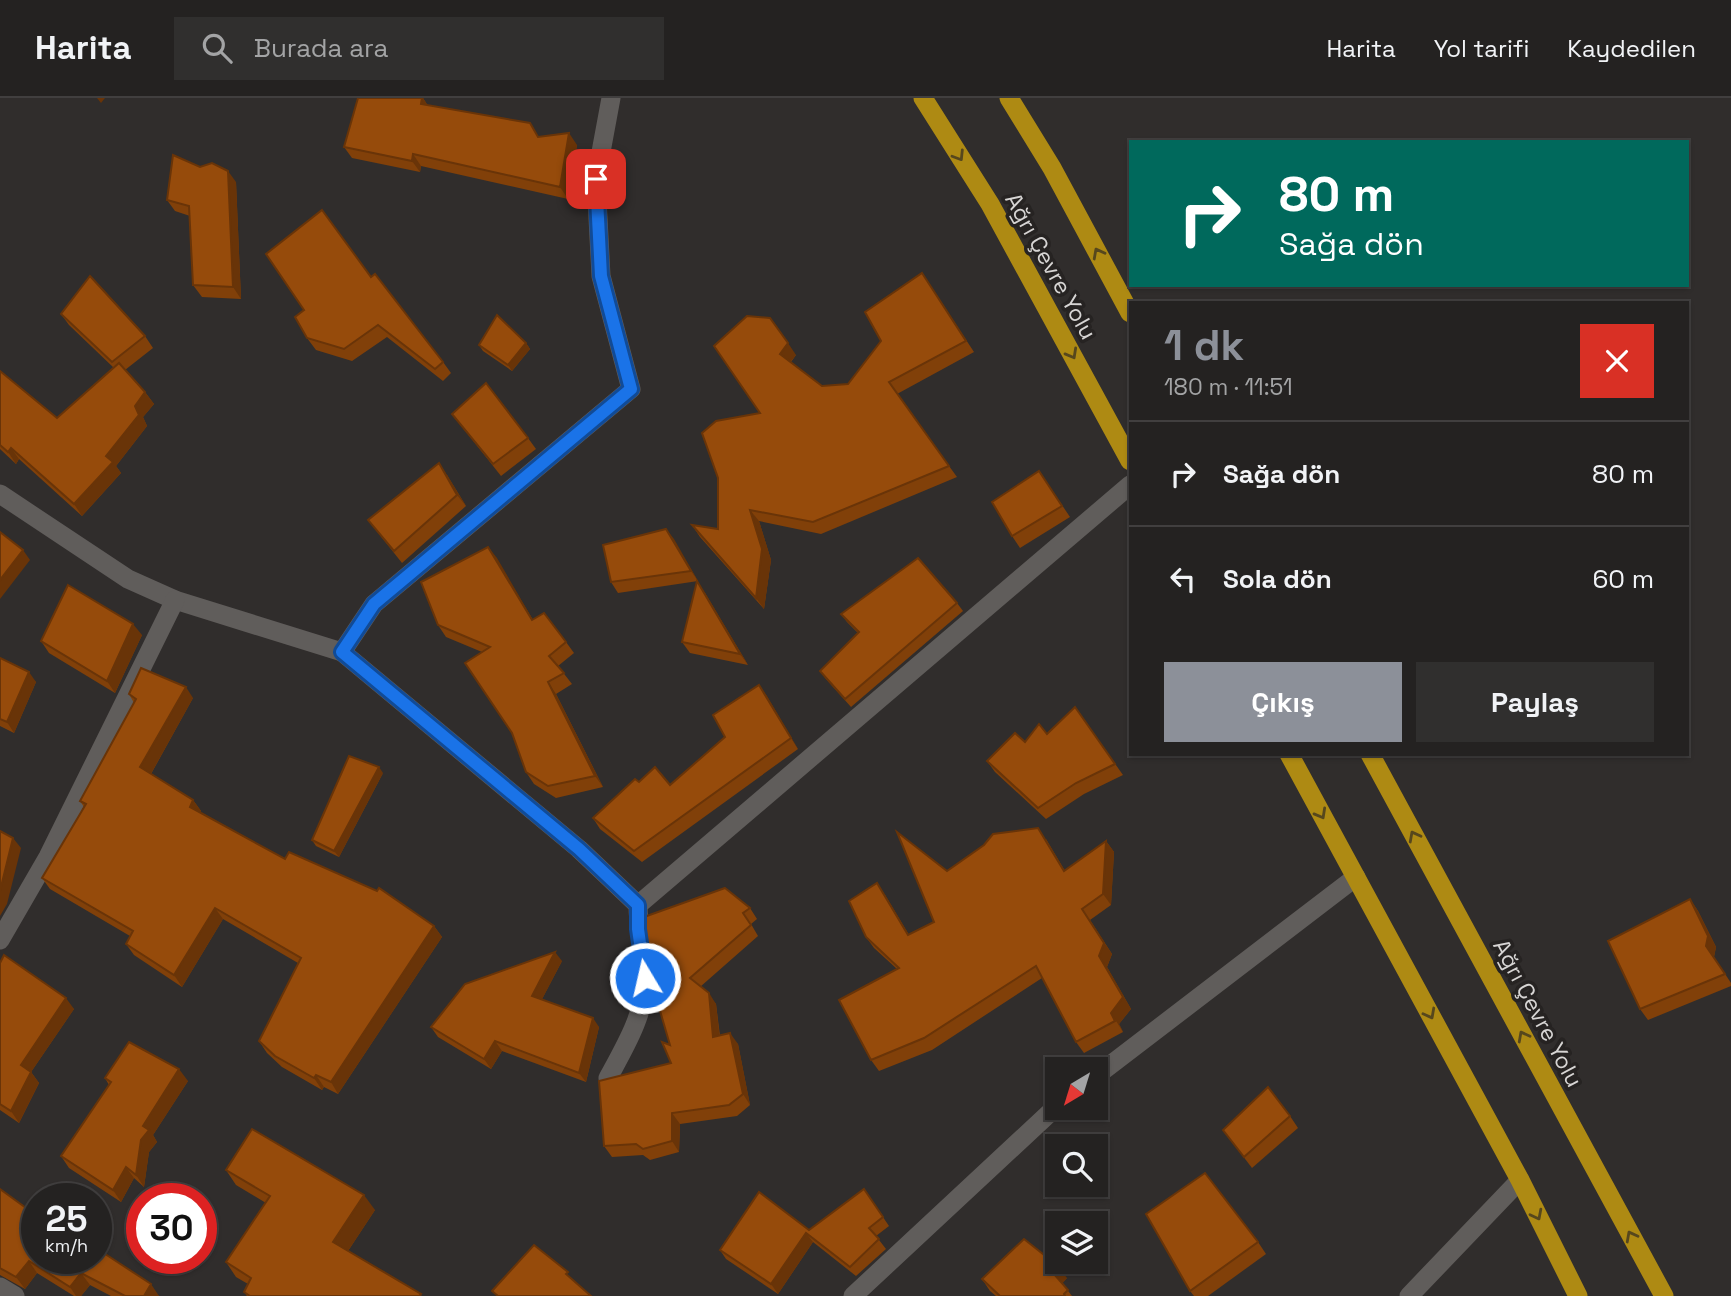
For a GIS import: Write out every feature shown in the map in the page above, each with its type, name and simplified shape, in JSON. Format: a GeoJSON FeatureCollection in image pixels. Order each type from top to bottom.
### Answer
{"type":"FeatureCollection","features":[{"type":"Feature","properties":{"kind":"highway","name":"Ağrı Çevre Yolu"},"geometry":{"type":"LineString","coordinates":[[923,98],[990,204],[1129,459]]}},
{"type":"Feature","properties":{"kind":"highway","name":"Ağrı Çevre Yolu"},"geometry":{"type":"LineString","coordinates":[[1009,98],[1052,168],[1129,311]]}},
{"type":"Feature","properties":{"kind":"highway"},"geometry":{"type":"LineString","coordinates":[[1290,756],[1520,1180],[1578,1296]]}},
{"type":"Feature","properties":{"kind":"highway","name":"Ağrı Çevre Yolu"},"geometry":{"type":"LineString","coordinates":[[1371,756],[1664,1296]]}},
{"type":"Feature","properties":{"kind":"street"},"geometry":{"type":"LineString","coordinates":[[342,652],[374,604],[631,389],[601,276],[596,179],[611,98]]}},
{"type":"Feature","properties":{"kind":"street"},"geometry":{"type":"LineString","coordinates":[[638,905],[1129,486]]}},
{"type":"Feature","properties":{"kind":"street"},"geometry":{"type":"LineString","coordinates":[[0,494],[128,579],[175,600],[342,652],[579,849],[638,905],[638,929],[645,978],[634,1032],[608,1078]]}},
{"type":"Feature","properties":{"kind":"street"},"geometry":{"type":"LineString","coordinates":[[0,940],[48,857],[175,600]]}},
{"type":"Feature","properties":{"kind":"street"},"geometry":{"type":"LineString","coordinates":[[1108,1067],[1356,877]]}},
{"type":"Feature","properties":{"kind":"street"},"geometry":{"type":"LineString","coordinates":[[853,1296],[1045,1117]]}},
{"type":"Feature","properties":{"kind":"street"},"geometry":{"type":"LineString","coordinates":[[1409,1296],[1520,1180]]}},
{"type":"Feature","properties":{"kind":"street"},"geometry":{"type":"LineString","coordinates":[[0,1287],[15,1296]]}},
{"type":"Feature","properties":{"kind":"building"},"geometry":{"type":"Polygon","coordinates":[[[358,98],[422,98],[421,104],[530,123],[538,137],[569,133],[560,187],[413,154],[412,161],[344,147],[358,98]]]}},
{"type":"Feature","properties":{"kind":"building"},"geometry":{"type":"Polygon","coordinates":[[[173,155],[200,167],[212,163],[228,171],[233,287],[193,285],[189,206],[167,200],[173,155]]]}},
{"type":"Feature","properties":{"kind":"building"},"geometry":{"type":"Polygon","coordinates":[[[322,210],[371,277],[375,274],[443,362],[435,369],[378,325],[344,349],[307,338],[295,317],[304,310],[266,254],[322,210]]]}},
{"type":"Feature","properties":{"kind":"building"},"geometry":{"type":"Polygon","coordinates":[[[922,273],[966,341],[889,382],[949,466],[813,522],[750,510],[762,549],[756,598],[692,525],[718,529],[718,478],[702,433],[716,421],[760,413],[714,346],[747,316],[770,318],[788,343],[780,354],[822,386],[848,384],[881,341],[865,312],[922,273]]]}},
{"type":"Feature","properties":{"kind":"building"},"geometry":{"type":"Polygon","coordinates":[[[90,276],[145,336],[112,362],[61,314],[90,276]]]}},
{"type":"Feature","properties":{"kind":"building"},"geometry":{"type":"Polygon","coordinates":[[[497,315],[526,343],[508,365],[479,345],[497,315]]]}},
{"type":"Feature","properties":{"kind":"building"},"geometry":{"type":"Polygon","coordinates":[[[119,363],[145,392],[135,406],[139,415],[106,456],[113,462],[74,504],[11,448],[8,452],[0,445],[0,371],[57,418],[119,363]]]}},
{"type":"Feature","properties":{"kind":"building"},"geometry":{"type":"Polygon","coordinates":[[[486,383],[528,438],[493,464],[452,414],[486,383]]]}},
{"type":"Feature","properties":{"kind":"building"},"geometry":{"type":"Polygon","coordinates":[[[439,463],[457,495],[394,551],[368,520],[439,463]]]}},
{"type":"Feature","properties":{"kind":"building"},"geometry":{"type":"Polygon","coordinates":[[[1039,471],[1062,506],[1012,536],[992,502],[1039,471]]]}},
{"type":"Feature","properties":{"kind":"building"},"geometry":{"type":"Polygon","coordinates":[[[666,529],[691,571],[611,582],[603,545],[666,529]]]}},
{"type":"Feature","properties":{"kind":"building"},"geometry":{"type":"Polygon","coordinates":[[[0,532],[23,550],[0,580],[0,532]]]}},
{"type":"Feature","properties":{"kind":"building"},"geometry":{"type":"Polygon","coordinates":[[[488,547],[532,620],[544,613],[566,642],[549,656],[564,673],[548,682],[595,776],[548,786],[526,772],[512,733],[465,663],[490,647],[438,625],[421,582],[488,547]]]}},
{"type":"Feature","properties":{"kind":"building"},"geometry":{"type":"Polygon","coordinates":[[[918,558],[957,603],[845,699],[820,671],[859,632],[841,614],[918,558]]]}},
{"type":"Feature","properties":{"kind":"building"},"geometry":{"type":"Polygon","coordinates":[[[697,581],[740,654],[682,642],[697,581]]]}},
{"type":"Feature","properties":{"kind":"building"},"geometry":{"type":"Polygon","coordinates":[[[68,585],[133,624],[107,681],[41,641],[68,585]]]}},
{"type":"Feature","properties":{"kind":"building"},"geometry":{"type":"Polygon","coordinates":[[[0,658],[29,672],[7,722],[0,719],[0,658]]]}},
{"type":"Feature","properties":{"kind":"building"},"geometry":{"type":"Polygon","coordinates":[[[141,668],[186,687],[140,767],[193,800],[190,807],[285,859],[289,852],[377,891],[379,888],[434,926],[331,1082],[316,1075],[314,1078],[275,1056],[259,1041],[301,958],[215,908],[174,975],[126,944],[133,931],[42,878],[86,804],[80,801],[136,699],[129,694],[141,668]]]}},
{"type":"Feature","properties":{"kind":"building"},"geometry":{"type":"Polygon","coordinates":[[[759,685],[791,738],[634,851],[593,818],[635,779],[639,782],[655,767],[670,785],[725,737],[713,715],[759,685]]]}},
{"type":"Feature","properties":{"kind":"building"},"geometry":{"type":"Polygon","coordinates":[[[1075,707],[1115,764],[1076,783],[1038,808],[987,761],[1015,733],[1025,742],[1039,724],[1047,734],[1075,707]]]}},
{"type":"Feature","properties":{"kind":"building"},"geometry":{"type":"Polygon","coordinates":[[[349,756],[379,767],[334,851],[312,840],[349,756]]]}},
{"type":"Feature","properties":{"kind":"building"},"geometry":{"type":"Polygon","coordinates":[[[1038,828],[1064,871],[1106,841],[1103,894],[1082,909],[1104,943],[1099,956],[1123,997],[1111,1013],[1115,1021],[1076,1042],[1036,966],[924,1038],[871,1060],[839,1000],[899,968],[866,937],[849,901],[877,883],[908,935],[934,922],[897,832],[947,871],[984,845],[993,834],[1038,828]]]}},
{"type":"Feature","properties":{"kind":"building"},"geometry":{"type":"Polygon","coordinates":[[[0,831],[13,838],[0,891],[0,831]]]}},
{"type":"Feature","properties":{"kind":"building"},"geometry":{"type":"Polygon","coordinates":[[[725,888],[750,908],[743,913],[751,925],[690,978],[709,993],[713,1037],[730,1033],[743,1094],[729,1105],[672,1113],[672,1141],[643,1149],[636,1144],[604,1146],[599,1081],[671,1063],[662,1042],[670,1045],[649,973],[644,917],[725,888]]]}},
{"type":"Feature","properties":{"kind":"building"},"geometry":{"type":"Polygon","coordinates":[[[1690,899],[1708,936],[1706,946],[1725,974],[1640,1009],[1608,941],[1690,899]]]}},
{"type":"Feature","properties":{"kind":"building"},"geometry":{"type":"Polygon","coordinates":[[[555,952],[532,996],[593,1018],[579,1073],[495,1041],[484,1059],[431,1027],[465,984],[555,952]]]}},
{"type":"Feature","properties":{"kind":"building"},"geometry":{"type":"Polygon","coordinates":[[[4,955],[66,998],[21,1065],[31,1072],[11,1111],[0,1104],[0,963],[4,955]]]}},
{"type":"Feature","properties":{"kind":"building"},"geometry":{"type":"Polygon","coordinates":[[[129,1042],[179,1069],[143,1126],[149,1130],[141,1140],[136,1175],[126,1167],[113,1190],[112,1183],[102,1183],[61,1156],[111,1082],[105,1078],[129,1042]]]}},
{"type":"Feature","properties":{"kind":"building"},"geometry":{"type":"Polygon","coordinates":[[[1268,1087],[1290,1116],[1244,1157],[1223,1130],[1268,1087]]]}},
{"type":"Feature","properties":{"kind":"building"},"geometry":{"type":"Polygon","coordinates":[[[252,1129],[364,1195],[333,1242],[421,1294],[250,1296],[244,1292],[251,1278],[226,1262],[270,1196],[226,1170],[252,1129]]]}},
{"type":"Feature","properties":{"kind":"building"},"geometry":{"type":"Polygon","coordinates":[[[1205,1173],[1258,1242],[1190,1291],[1146,1214],[1205,1173]]]}},
{"type":"Feature","properties":{"kind":"building"},"geometry":{"type":"Polygon","coordinates":[[[0,1189],[21,1204],[21,1271],[16,1277],[0,1268],[0,1189]]]}},
{"type":"Feature","properties":{"kind":"building"},"geometry":{"type":"Polygon","coordinates":[[[864,1189],[883,1217],[869,1228],[879,1239],[850,1267],[806,1233],[771,1284],[720,1250],[759,1192],[809,1230],[864,1189]]]}},
{"type":"Feature","properties":{"kind":"building"},"geometry":{"type":"Polygon","coordinates":[[[1024,1239],[1045,1256],[1045,1274],[1054,1274],[1068,1290],[1065,1296],[1000,1296],[982,1279],[1024,1239]]]}},
{"type":"Feature","properties":{"kind":"building"},"geometry":{"type":"Polygon","coordinates":[[[534,1245],[568,1272],[566,1274],[591,1296],[498,1296],[492,1291],[534,1245]]]}},
{"type":"Feature","properties":{"kind":"building"},"geometry":{"type":"Polygon","coordinates":[[[112,1258],[126,1268],[126,1274],[136,1274],[151,1284],[144,1296],[125,1296],[83,1274],[112,1274],[112,1258]]]}},
{"type":"Feature","properties":{"kind":"building"},"geometry":{"type":"Polygon","coordinates":[[[50,1274],[80,1274],[70,1287],[50,1274]]]}},
{"type":"Feature","properties":{"kind":"route"},"geometry":{"type":"LineString","coordinates":[[596,179],[601,276],[631,389],[374,604],[342,652],[579,849],[638,905],[638,929],[645,978]]}}]}
